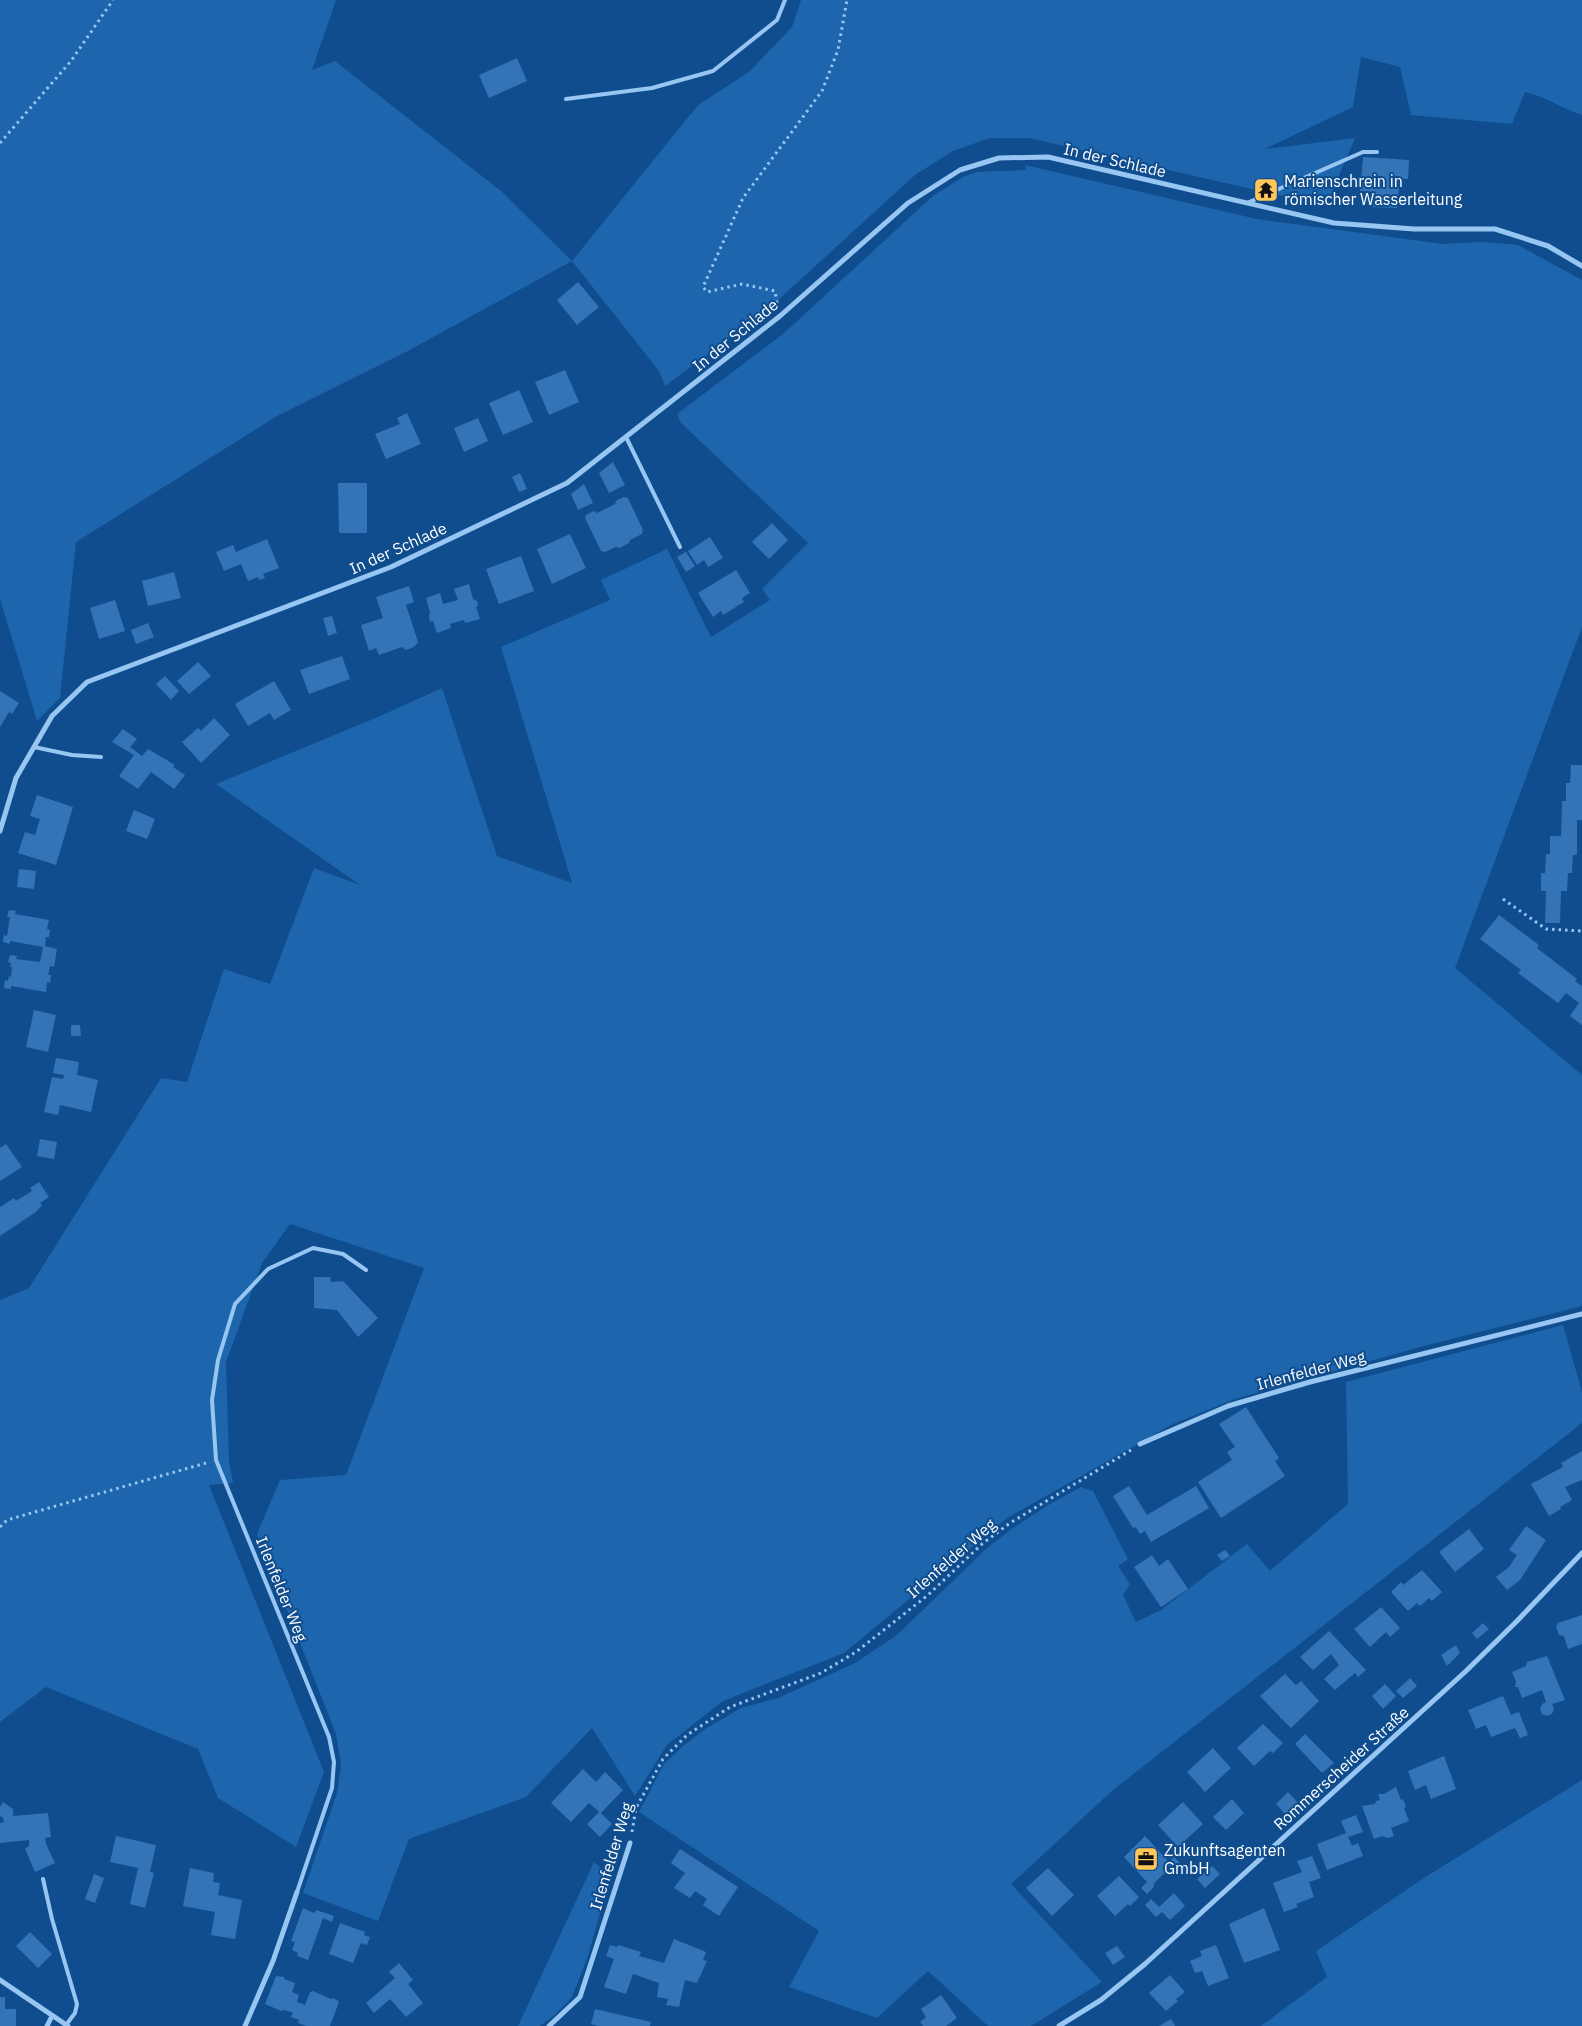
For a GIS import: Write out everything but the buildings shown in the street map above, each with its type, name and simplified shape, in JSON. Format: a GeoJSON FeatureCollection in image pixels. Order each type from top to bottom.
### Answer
{"type":"FeatureCollection","features":[{"type":"Feature","properties":{"kind":"street","name":"In der Schlade"},"geometry":{"type":"LineString","coordinates":[[0,831],[16,778],[52,716],[86,682],[391,567],[567,483],[780,316],[908,203],[960,170],[999,158],[1048,156],[1334,223],[1414,229],[1495,229],[1548,246],[1582,266]]}},
{"type":"Feature","properties":{"kind":"street","name":"Irlenfelder Weg"},"geometry":{"type":"LineString","coordinates":[[1140,1444],[1228,1406],[1310,1382],[1582,1314]]}},
{"type":"Feature","properties":{"kind":"street","name":"Rommerscheider Straße"},"geometry":{"type":"LineString","coordinates":[[1059,2026],[1101,2000],[1145,1964],[1466,1671],[1582,1553]]}},
{"type":"Feature","properties":{"kind":"street","name":"Irlenfelder Weg"},"geometry":{"type":"LineString","coordinates":[[550,2026],[580,1997],[630,1843]]}},
{"type":"Feature","properties":{"kind":"street","name":"Irlenfelder Weg"},"geometry":{"type":"LineString","coordinates":[[245,2026],[273,1961],[297,1892]]}},
{"type":"Feature","properties":{"kind":"street"},"geometry":{"type":"LineString","coordinates":[[0,1980],[67,2026]]}},
{"type":"Feature","properties":{"kind":"street"},"geometry":{"type":"LineString","coordinates":[[47,2026],[52,2016]]}},
{"type":"Feature","properties":{"kind":"lane"},"geometry":{"type":"LineString","coordinates":[[566,99],[652,88],[713,71],[777,20],[785,0]]}},
{"type":"Feature","properties":{"kind":"lane"},"geometry":{"type":"LineString","coordinates":[[1247,203],[1363,152],[1377,152]]}},
{"type":"Feature","properties":{"kind":"lane"},"geometry":{"type":"LineString","coordinates":[[626,437],[680,546]]}},
{"type":"Feature","properties":{"kind":"lane"},"geometry":{"type":"LineString","coordinates":[[34,747],[72,755],[101,757]]}},
{"type":"Feature","properties":{"kind":"lane","name":"Irlenfelder Weg"},"geometry":{"type":"LineString","coordinates":[[297,1892],[332,1788],[334,1762],[329,1737],[216,1460],[212,1400],[218,1360],[235,1304],[268,1269],[314,1248],[343,1254],[366,1270]]}},
{"type":"Feature","properties":{"kind":"lane"},"geometry":{"type":"LineString","coordinates":[[43,1879],[52,1919],[77,2004],[75,2013],[67,2026]]}},
{"type":"Feature","properties":{"kind":"path"},"geometry":{"type":"LineString","coordinates":[[0,143],[70,61],[113,0]]}},
{"type":"Feature","properties":{"kind":"path"},"geometry":{"type":"LineString","coordinates":[[780,316],[775,291],[742,284],[707,292],[703,287],[743,198],[822,91],[838,50],[847,0]]}},
{"type":"Feature","properties":{"kind":"path"},"geometry":{"type":"LineString","coordinates":[[1503,898],[1546,928],[1582,931]]}},
{"type":"Feature","properties":{"kind":"path","name":"Irlenfelder Weg"},"geometry":{"type":"LineString","coordinates":[[630,1843],[636,1808],[663,1760],[687,1735],[730,1707],[821,1673],[856,1652],[928,1595],[982,1544],[1010,1523],[1140,1444]]}},
{"type":"Feature","properties":{"kind":"path"},"geometry":{"type":"LineString","coordinates":[[0,1527],[7,1520],[216,1460]]}},
{"type":"Feature","properties":{"kind":"shaded area"},"geometry":{"type":"Polygon","coordinates":[[[0,0],[336,0],[312,70],[335,61],[501,191],[572,261],[406,352],[277,416],[76,542],[60,698],[37,721],[0,599],[0,0]]]}},
{"type":"Feature","properties":{"kind":"shaded area"},"geometry":{"type":"Polygon","coordinates":[[[801,0],[1582,0],[1582,115],[1525,92],[1512,124],[1411,115],[1400,67],[1361,57],[1353,107],[1265,149],[1355,138],[1326,206],[1029,138],[990,138],[953,151],[915,175],[765,312],[665,386],[659,371],[572,261],[698,105],[749,72],[792,27],[801,0]]]}},
{"type":"Feature","properties":{"kind":"shaded area"},"geometry":{"type":"Polygon","coordinates":[[[1025,165],[1257,219],[1443,244],[1482,242],[1518,245],[1582,280],[1582,627],[1455,968],[1582,1075],[1582,1306],[1424,1346],[1235,1399],[1173,1424],[1007,1518],[844,1653],[723,1701],[667,1745],[635,1796],[592,1728],[526,1797],[409,1839],[378,1921],[303,1893],[337,1793],[341,1765],[336,1734],[257,1534],[280,1480],[346,1475],[424,1268],[290,1224],[262,1263],[226,1362],[229,1461],[233,1483],[209,1485],[324,1772],[296,1847],[218,1798],[198,1749],[46,1687],[0,1722],[0,1300],[29,1288],[161,1078],[187,1082],[224,969],[270,984],[314,868],[360,885],[216,784],[378,717],[442,688],[497,856],[572,883],[501,647],[610,600],[601,580],[667,549],[711,637],[770,600],[762,589],[808,543],[681,423],[677,414],[783,334],[934,195],[965,176],[977,172],[1026,170],[1025,165]]]}},
{"type":"Feature","properties":{"kind":"shaded area"},"geometry":{"type":"Polygon","coordinates":[[[1563,1325],[1582,1392],[1582,1423],[1113,1790],[1011,1884],[1102,1982],[1031,2026],[988,2026],[928,1971],[877,2018],[789,1987],[819,1931],[639,1812],[664,1764],[705,1729],[741,1708],[778,1698],[855,1663],[897,1635],[987,1548],[1010,1530],[1050,1504],[1081,1487],[1093,1491],[1128,1559],[1118,1566],[1130,1584],[1123,1595],[1136,1622],[1161,1610],[1247,1544],[1270,1571],[1348,1504],[1346,1382],[1563,1325]]]}},
{"type":"Feature","properties":{"kind":"shaded area"},"geometry":{"type":"Polygon","coordinates":[[[1582,1780],[1582,2026],[1261,2026],[1327,1977],[1316,1951],[1427,1876],[1582,1780]]]}},
{"type":"Feature","properties":{"kind":"shaded area"},"geometry":{"type":"Polygon","coordinates":[[[594,1862],[610,1877],[588,1956],[572,1997],[556,2014],[540,2026],[518,2026],[594,1862]]]}},
{"type":"Feature","properties":{"kind":"place","name":"Marienschrein in römischer Wasserleitung"},"geometry":{"type":"Point","coordinates":[1266,190]}},
{"type":"Feature","properties":{"kind":"place","name":"Zukunftsagenten GmbH"},"geometry":{"type":"Point","coordinates":[1146,1859]}}]}
